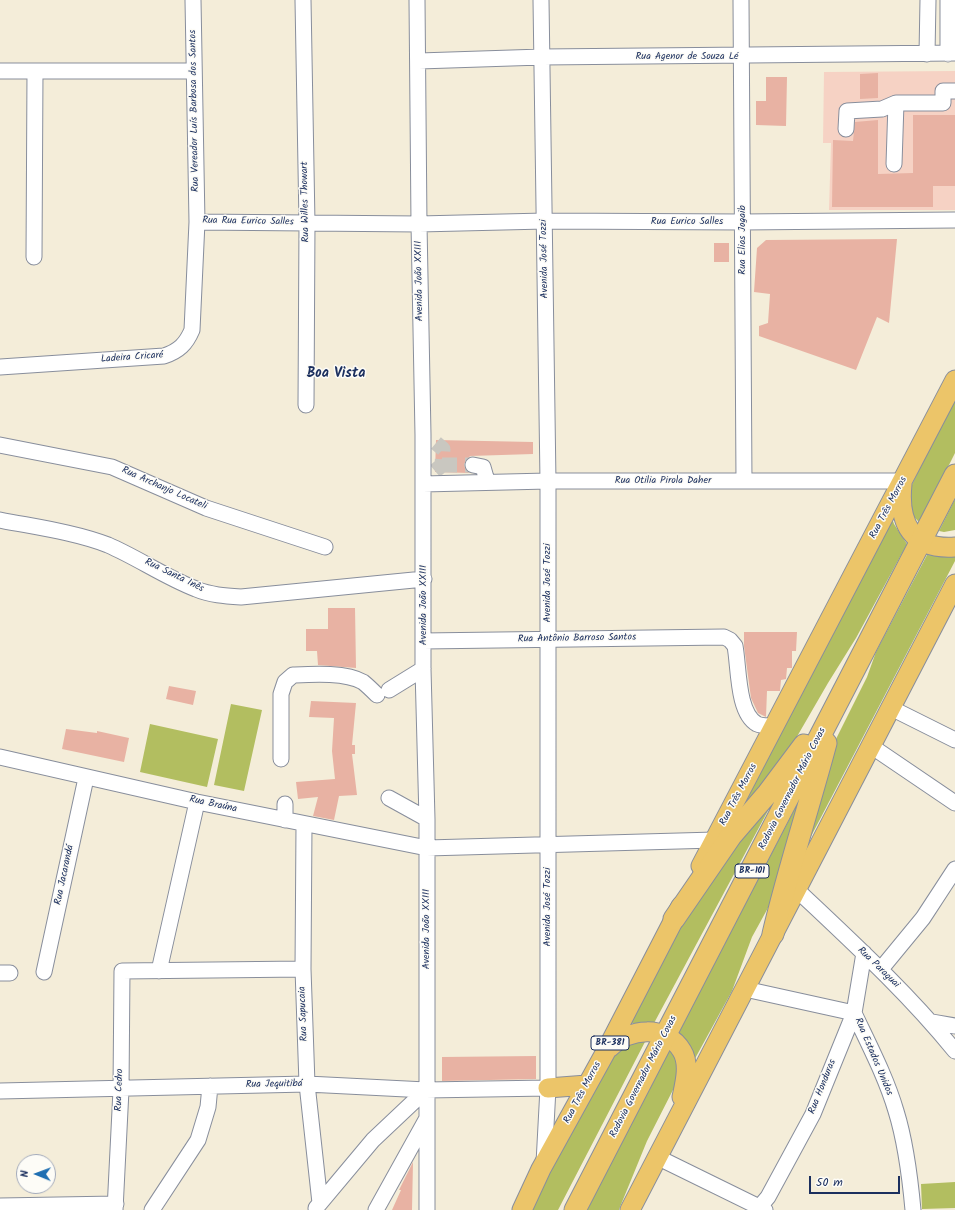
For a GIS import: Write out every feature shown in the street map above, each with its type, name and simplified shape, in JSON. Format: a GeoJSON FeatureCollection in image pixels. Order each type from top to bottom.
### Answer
{"type":"FeatureCollection","features":[{"type":"Feature","properties":{"kind":"highway","name":"Rodovia Governador Mário Covas"},"geometry":{"type":"LineString","coordinates":[[575,1210],[955,475]]}},
{"type":"Feature","properties":{"kind":"highway"},"geometry":{"type":"LineString","coordinates":[[674,919],[731,836],[768,793],[835,705]]}},
{"type":"Feature","properties":{"kind":"highway"},"geometry":{"type":"LineString","coordinates":[[773,934],[782,895],[807,814],[835,705]]}},
{"type":"Feature","properties":{"kind":"main road","name":"Rua Três Morros"},"geometry":{"type":"LineString","coordinates":[[522,1210],[955,380]]}},
{"type":"Feature","properties":{"kind":"main road"},"geometry":{"type":"LineString","coordinates":[[902,481],[902,506],[905,521],[921,542],[946,548],[955,547]]}},
{"type":"Feature","properties":{"kind":"main road"},"geometry":{"type":"LineString","coordinates":[[630,1210],[678,1114],[745,989],[955,584]]}},
{"type":"Feature","properties":{"kind":"main road"},"geometry":{"type":"LineString","coordinates":[[605,1053],[616,1041],[627,1034],[644,1031],[665,1036],[682,1052],[686,1062],[684,1087],[678,1114]]}},
{"type":"Feature","properties":{"kind":"main road"},"geometry":{"type":"LineString","coordinates":[[548,1088],[587,1085]]}},
{"type":"Feature","properties":{"kind":"street","name":"Rua Vereador Luís Barbosa dos Santos"},"geometry":{"type":"LineString","coordinates":[[193,0],[197,222]]}},
{"type":"Feature","properties":{"kind":"street","name":"Rua Willes Thowart"},"geometry":{"type":"LineString","coordinates":[[303,0],[307,223],[306,405]]}},
{"type":"Feature","properties":{"kind":"street","name":"Avenida João XXIII"},"geometry":{"type":"LineString","coordinates":[[417,0],[419,61],[419,224],[424,482],[423,669],[427,819],[427,1210]]}},
{"type":"Feature","properties":{"kind":"street","name":"Avenida José Tozzi"},"geometry":{"type":"LineString","coordinates":[[541,0],[548,481],[548,1088],[544,1166]]}},
{"type":"Feature","properties":{"kind":"street","name":"Rua Elias Jogaib"},"geometry":{"type":"LineString","coordinates":[[741,0],[744,481]]}},
{"type":"Feature","properties":{"kind":"street"},"geometry":{"type":"LineString","coordinates":[[927,54],[928,0]]}},
{"type":"Feature","properties":{"kind":"street"},"geometry":{"type":"LineString","coordinates":[[948,0],[951,54]]}},
{"type":"Feature","properties":{"kind":"street","name":"Rua Agenor de Souza Lé"},"geometry":{"type":"LineString","coordinates":[[419,61],[542,57],[951,54]]}},
{"type":"Feature","properties":{"kind":"street"},"geometry":{"type":"LineString","coordinates":[[0,71],[194,71]]}},
{"type":"Feature","properties":{"kind":"street"},"geometry":{"type":"LineString","coordinates":[[34,257],[35,72]]}},
{"type":"Feature","properties":{"kind":"street"},"geometry":{"type":"LineString","coordinates":[[846,128],[847,111],[882,109],[896,103],[943,103],[943,91],[955,90]]}},
{"type":"Feature","properties":{"kind":"street"},"geometry":{"type":"LineString","coordinates":[[894,164],[896,103]]}},
{"type":"Feature","properties":{"kind":"street","name":"Rua Eurico Salles"},"geometry":{"type":"LineString","coordinates":[[419,224],[545,221],[743,222],[955,220]]}},
{"type":"Feature","properties":{"kind":"street","name":"Rua Rua Eurico Salles"},"geometry":{"type":"LineString","coordinates":[[197,222],[419,224]]}},
{"type":"Feature","properties":{"kind":"street","name":"Ladeira Cricaré"},"geometry":{"type":"LineString","coordinates":[[0,367],[164,356],[176,352],[186,343],[192,330],[197,222]]}},
{"type":"Feature","properties":{"kind":"street"},"geometry":{"type":"LineString","coordinates":[[423,435],[436,443]]}},
{"type":"Feature","properties":{"kind":"street","name":"Rua Archanjo Locateli"},"geometry":{"type":"LineString","coordinates":[[0,445],[112,467],[206,508],[326,547]]}},
{"type":"Feature","properties":{"kind":"street"},"geometry":{"type":"LineString","coordinates":[[473,465],[483,466],[487,481]]}},
{"type":"Feature","properties":{"kind":"street"},"geometry":{"type":"LineString","coordinates":[[424,482],[435,472]]}},
{"type":"Feature","properties":{"kind":"street","name":"Rua Otilia Pirola Daher"},"geometry":{"type":"LineString","coordinates":[[424,482],[902,481]]}},
{"type":"Feature","properties":{"kind":"street","name":"Rua Santa Inês"},"geometry":{"type":"LineString","coordinates":[[0,520],[58,532],[106,545],[138,559],[196,589],[219,596],[241,597],[424,579]]}},
{"type":"Feature","properties":{"kind":"street","name":"Rua Antônio Barroso Santos"},"geometry":{"type":"LineString","coordinates":[[423,641],[724,637],[730,640],[735,646],[743,704],[747,716],[758,724],[775,726]]}},
{"type":"Feature","properties":{"kind":"street"},"geometry":{"type":"LineString","coordinates":[[281,759],[281,694],[285,682],[293,675],[322,674],[353,678],[383,692],[423,669]]}},
{"type":"Feature","properties":{"kind":"street"},"geometry":{"type":"LineString","coordinates":[[891,708],[955,740]]}},
{"type":"Feature","properties":{"kind":"street"},"geometry":{"type":"LineString","coordinates":[[871,746],[955,803]]}},
{"type":"Feature","properties":{"kind":"street","name":"Rua Braúna"},"geometry":{"type":"LineString","coordinates":[[0,757],[86,778],[304,825],[427,848],[715,840]]}},
{"type":"Feature","properties":{"kind":"street","name":"Rua Jacarandá"},"geometry":{"type":"LineString","coordinates":[[44,972],[86,778]]}},
{"type":"Feature","properties":{"kind":"street"},"geometry":{"type":"LineString","coordinates":[[389,798],[427,819]]}},
{"type":"Feature","properties":{"kind":"street"},"geometry":{"type":"LineString","coordinates":[[197,802],[159,970],[303,969]]}},
{"type":"Feature","properties":{"kind":"street"},"geometry":{"type":"LineString","coordinates":[[285,804],[285,820]]}},
{"type":"Feature","properties":{"kind":"street","name":"Rua Sapucaia"},"geometry":{"type":"LineString","coordinates":[[304,825],[303,969],[307,1084],[317,1206]]}},
{"type":"Feature","properties":{"kind":"street"},"geometry":{"type":"LineString","coordinates":[[880,969],[923,918],[955,869]]}},
{"type":"Feature","properties":{"kind":"street","name":"Rua Paraguai"},"geometry":{"type":"LineString","coordinates":[[796,889],[880,969],[932,1022],[955,1051]]}},
{"type":"Feature","properties":{"kind":"street","name":"Rua Honduras"},"geometry":{"type":"LineString","coordinates":[[760,1209],[813,1114],[854,1013],[864,953]]}},
{"type":"Feature","properties":{"kind":"street","name":"Rua Cedro"},"geometry":{"type":"LineString","coordinates":[[116,1207],[121,1090],[122,971],[159,970]]}},
{"type":"Feature","properties":{"kind":"street","name":"Rua Estados Unidos"},"geometry":{"type":"LineString","coordinates":[[745,989],[854,1013],[881,1069],[896,1111],[909,1169],[913,1210]]}},
{"type":"Feature","properties":{"kind":"street"},"geometry":{"type":"LineString","coordinates":[[932,1022],[955,1026]]}},
{"type":"Feature","properties":{"kind":"street","name":"Rua Jequitibá"},"geometry":{"type":"LineString","coordinates":[[0,1091],[121,1090],[307,1084],[426,1090],[548,1088]]}},
{"type":"Feature","properties":{"kind":"street"},"geometry":{"type":"LineString","coordinates":[[152,1210],[198,1140],[208,1107],[210,1086]]}},
{"type":"Feature","properties":{"kind":"street"},"geometry":{"type":"LineString","coordinates":[[317,1206],[373,1140],[426,1090]]}},
{"type":"Feature","properties":{"kind":"street"},"geometry":{"type":"LineString","coordinates":[[376,1210],[426,1120]]}},
{"type":"Feature","properties":{"kind":"street"},"geometry":{"type":"LineString","coordinates":[[657,1157],[760,1209]]}},
{"type":"Feature","properties":{"kind":"street"},"geometry":{"type":"LineString","coordinates":[[0,1206],[116,1207]]}},
{"type":"Feature","properties":{"kind":"shaded area"},"geometry":{"type":"Polygon","coordinates":[[[955,71],[955,210],[829,210],[831,143],[823,143],[824,72],[955,71]]]}},
{"type":"Feature","properties":{"kind":"green space"},"geometry":{"type":"Polygon","coordinates":[[[955,390],[955,453],[920,523],[913,516],[908,493],[942,423],[955,390]]]}},
{"type":"Feature","properties":{"kind":"green space"},"geometry":{"type":"Polygon","coordinates":[[[955,499],[955,530],[944,532],[939,531],[955,499]]]}},
{"type":"Feature","properties":{"kind":"green space"},"geometry":{"type":"Polygon","coordinates":[[[890,513],[894,524],[907,544],[856,638],[773,778],[717,844],[890,513]]]}},
{"type":"Feature","properties":{"kind":"green space"},"geometry":{"type":"Polygon","coordinates":[[[927,555],[955,556],[955,561],[796,865],[827,757],[867,677],[876,652],[927,555]]]}},
{"type":"Feature","properties":{"kind":"green space"},"geometry":{"type":"Polygon","coordinates":[[[231,704],[262,710],[244,791],[214,785],[231,704]]]}},
{"type":"Feature","properties":{"kind":"green space"},"geometry":{"type":"Polygon","coordinates":[[[150,724],[218,739],[207,787],[140,772],[150,724]]]}},
{"type":"Feature","properties":{"kind":"green space"},"geometry":{"type":"Polygon","coordinates":[[[813,774],[774,897],[752,937],[732,991],[692,1064],[676,1037],[813,774]]]}},
{"type":"Feature","properties":{"kind":"green space"},"geometry":{"type":"Polygon","coordinates":[[[785,779],[653,1025],[631,1023],[701,887],[785,779]]]}},
{"type":"Feature","properties":{"kind":"green space"},"geometry":{"type":"Polygon","coordinates":[[[647,1038],[558,1210],[527,1210],[608,1054],[647,1038]]]}},
{"type":"Feature","properties":{"kind":"green space"},"geometry":{"type":"Polygon","coordinates":[[[670,1049],[678,1062],[677,1082],[647,1141],[619,1210],[587,1210],[670,1049]]]}},
{"type":"Feature","properties":{"kind":"green space"},"geometry":{"type":"Polygon","coordinates":[[[955,1182],[955,1208],[922,1209],[921,1184],[955,1182]]]}},
{"type":"Feature","properties":{"kind":"building"},"geometry":{"type":"Polygon","coordinates":[[[878,73],[878,98],[860,99],[860,74],[878,73]]]}},
{"type":"Feature","properties":{"kind":"building"},"geometry":{"type":"Polygon","coordinates":[[[766,77],[787,77],[786,126],[756,125],[756,101],[766,101],[766,77]]]}},
{"type":"Feature","properties":{"kind":"building"},"geometry":{"type":"Polygon","coordinates":[[[913,115],[955,115],[955,186],[933,186],[933,207],[832,207],[833,140],[853,141],[855,122],[878,120],[878,174],[913,173],[913,115]]]}},
{"type":"Feature","properties":{"kind":"building"},"geometry":{"type":"Polygon","coordinates":[[[897,239],[889,323],[877,317],[856,370],[759,336],[759,326],[768,323],[770,294],[754,292],[757,248],[766,240],[897,239]]]}},
{"type":"Feature","properties":{"kind":"building"},"geometry":{"type":"Polygon","coordinates":[[[714,243],[729,243],[729,262],[714,262],[714,243]]]}},
{"type":"Feature","properties":{"kind":"building"},"geometry":{"type":"Polygon","coordinates":[[[436,440],[533,442],[533,454],[470,456],[464,464],[469,473],[435,472],[436,440]]]}},
{"type":"Feature","properties":{"kind":"building"},"geometry":{"type":"Polygon","coordinates":[[[328,608],[355,608],[356,668],[318,665],[317,651],[306,651],[306,629],[328,629],[328,608]]]}},
{"type":"Feature","properties":{"kind":"building"},"geometry":{"type":"Polygon","coordinates":[[[744,632],[797,632],[796,651],[792,651],[792,668],[787,668],[786,679],[781,680],[780,691],[767,691],[766,717],[758,713],[751,698],[744,646],[744,632]]]}},
{"type":"Feature","properties":{"kind":"building"},"geometry":{"type":"Polygon","coordinates":[[[169,686],[196,691],[193,705],[166,699],[169,686]]]}},
{"type":"Feature","properties":{"kind":"building"},"geometry":{"type":"Polygon","coordinates":[[[311,701],[356,703],[352,745],[355,745],[355,754],[352,754],[357,795],[339,796],[334,820],[313,816],[318,797],[298,799],[296,782],[335,779],[332,751],[334,718],[309,717],[311,701]]]}},
{"type":"Feature","properties":{"kind":"building"},"geometry":{"type":"Polygon","coordinates":[[[66,729],[97,733],[97,731],[129,738],[124,762],[62,749],[66,729]]]}},
{"type":"Feature","properties":{"kind":"building"},"geometry":{"type":"Polygon","coordinates":[[[536,1056],[536,1079],[442,1081],[442,1057],[536,1056]]]}},
{"type":"Feature","properties":{"kind":"building"},"geometry":{"type":"Polygon","coordinates":[[[413,1162],[412,1210],[392,1210],[401,1190],[399,1190],[413,1162]]]}},
{"type":"Feature","properties":{"kind":"tunnel"},"geometry":{"type":"LineString","coordinates":[[435,471],[442,465],[443,449],[436,443]]}},
{"type":"Feature","properties":{"kind":"tunnel"},"geometry":{"type":"LineString","coordinates":[[442,465],[473,465]]}},
{"type":"Feature","properties":{"kind":"district","name":"Boa Vista"},"geometry":{"type":"Point","coordinates":[336,375]}}]}
